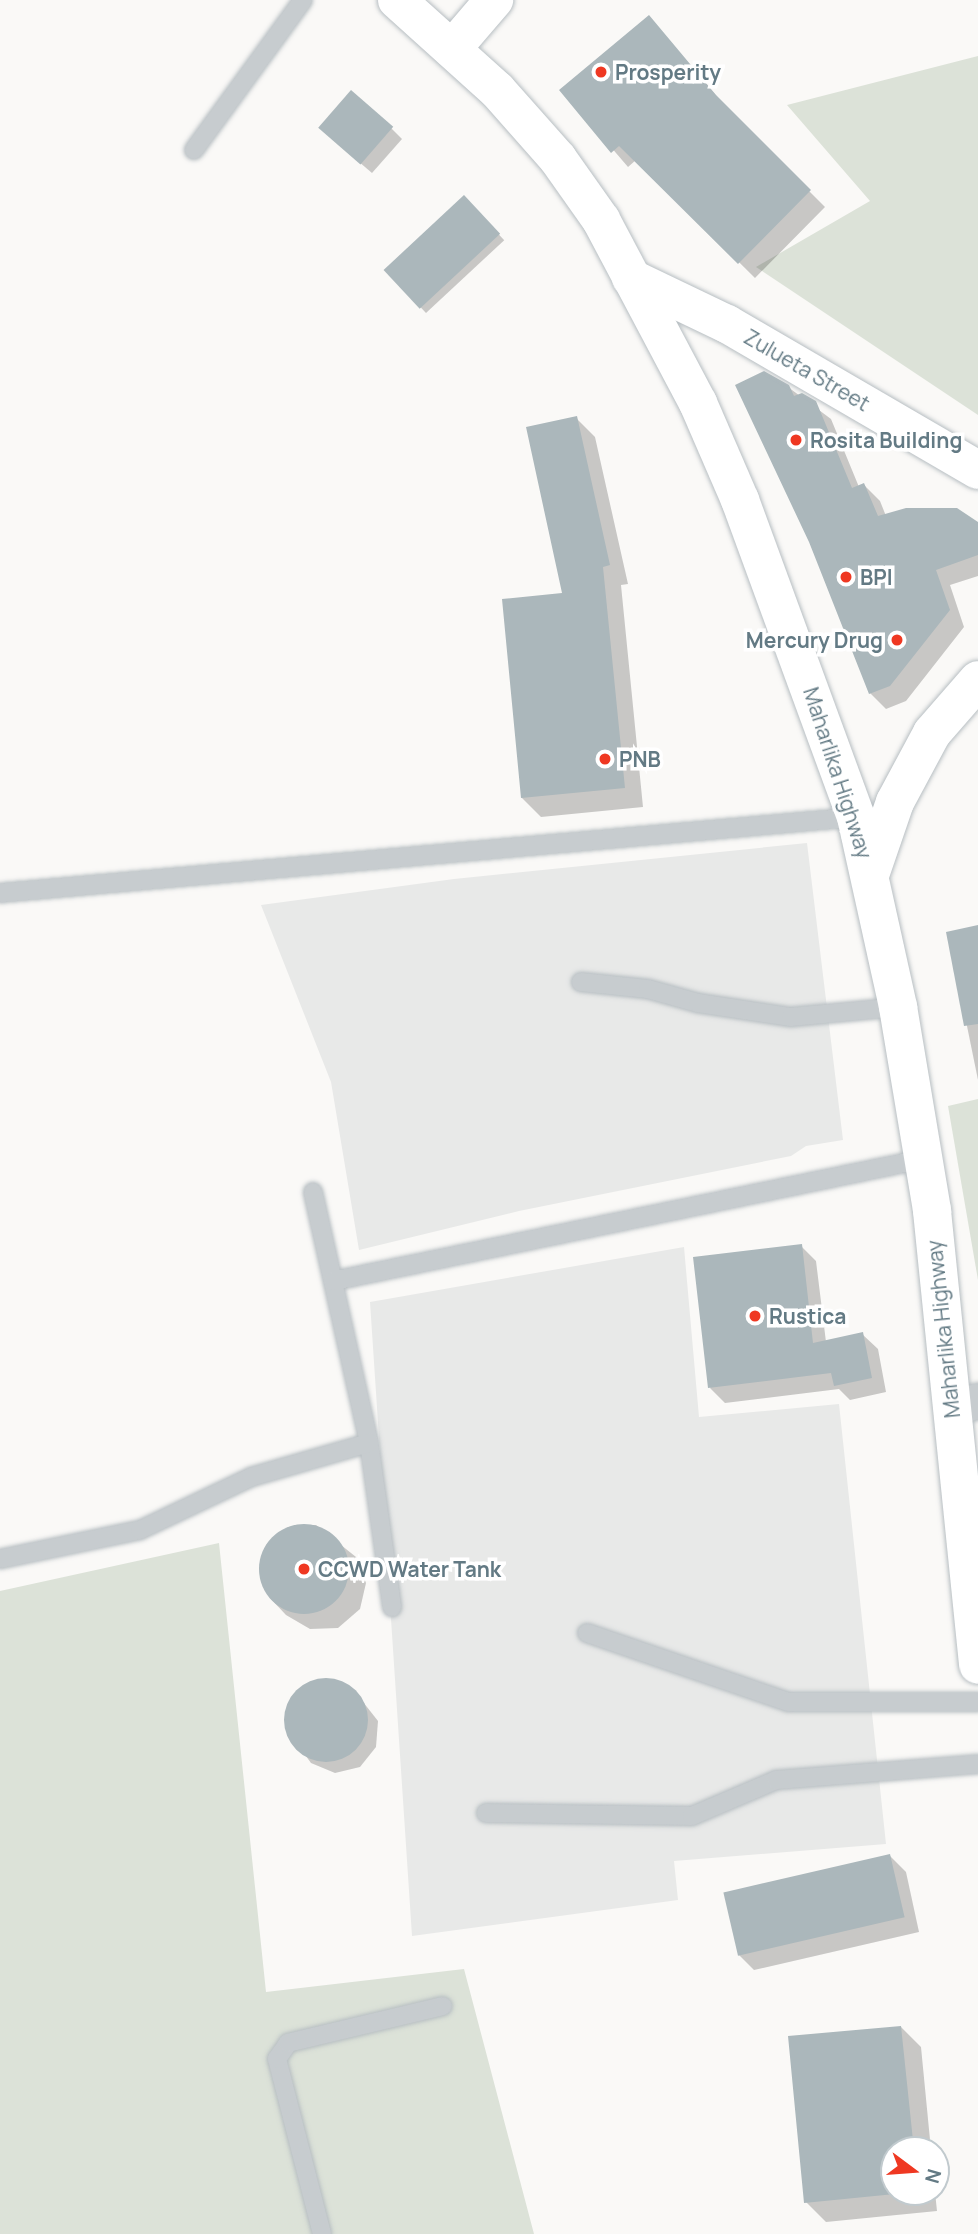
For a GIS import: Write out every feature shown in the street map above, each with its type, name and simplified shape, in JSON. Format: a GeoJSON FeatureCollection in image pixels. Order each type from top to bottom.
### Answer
{"type":"FeatureCollection","features":[{"type":"Feature","properties":{"kind":"main road","name":"Maharlika Highway"},"geometry":{"type":"LineString","coordinates":[[397,0],[497,90],[558,159],[601,220],[698,403],[740,499],[856,817],[871,872],[898,1007],[965,1404],[978,1665]]}},
{"type":"Feature","properties":{"kind":"main road"},"geometry":{"type":"LineString","coordinates":[[452,49],[494,0]]}},
{"type":"Feature","properties":{"kind":"main road","name":"Zulueta Street"},"geometry":{"type":"LineString","coordinates":[[631,278],[727,324],[978,470]]}},
{"type":"Feature","properties":{"kind":"main road"},"geometry":{"type":"LineString","coordinates":[[871,872],[895,802],[932,733],[978,680]]}},
{"type":"Feature","properties":{"kind":"lane"},"geometry":{"type":"LineString","coordinates":[[194,150],[303,0]]}},
{"type":"Feature","properties":{"kind":"lane"},"geometry":{"type":"LineString","coordinates":[[0,893],[856,817]]}},
{"type":"Feature","properties":{"kind":"lane"},"geometry":{"type":"LineString","coordinates":[[580,982],[648,989],[698,1003],[791,1017],[898,1007]]}},
{"type":"Feature","properties":{"kind":"lane"},"geometry":{"type":"LineString","coordinates":[[333,1281],[923,1159]]}},
{"type":"Feature","properties":{"kind":"lane"},"geometry":{"type":"LineString","coordinates":[[313,1192],[369,1443],[392,1607]]}},
{"type":"Feature","properties":{"kind":"lane"},"geometry":{"type":"LineString","coordinates":[[0,1559],[140,1530],[251,1477],[369,1443]]}},
{"type":"Feature","properties":{"kind":"lane"},"geometry":{"type":"LineString","coordinates":[[587,1633],[788,1702],[978,1702]]}},
{"type":"Feature","properties":{"kind":"lane"},"geometry":{"type":"LineString","coordinates":[[486,1813],[692,1816],[776,1780],[978,1764]]}},
{"type":"Feature","properties":{"kind":"lane"},"geometry":{"type":"LineString","coordinates":[[322,2234],[277,2059],[288,2043],[443,2006]]}},
{"type":"Feature","properties":{"kind":"shaded area"},"geometry":{"type":"Polygon","coordinates":[[[978,56],[978,415],[756,267],[870,201],[787,105],[978,56]]]}},
{"type":"Feature","properties":{"kind":"shaded area"},"geometry":{"type":"Polygon","coordinates":[[[807,843],[843,1140],[806,1146],[791,1156],[519,1211],[359,1250],[331,1082],[261,905],[454,879],[807,843]]]}},
{"type":"Feature","properties":{"kind":"shaded area"},"geometry":{"type":"Polygon","coordinates":[[[978,1099],[978,1280],[948,1106],[978,1099]]]}},
{"type":"Feature","properties":{"kind":"shaded area"},"geometry":{"type":"Polygon","coordinates":[[[684,1247],[699,1417],[839,1404],[886,1844],[674,1861],[678,1900],[412,1936],[370,1302],[684,1247]]]}},
{"type":"Feature","properties":{"kind":"shaded area"},"geometry":{"type":"Polygon","coordinates":[[[219,1543],[266,1992],[464,1969],[534,2234],[0,2234],[0,1591],[219,1543]]]}},
{"type":"Feature","properties":{"kind":"building"},"geometry":{"type":"Polygon","coordinates":[[[649,15],[716,95],[811,190],[738,264],[619,146],[611,153],[559,90],[649,15]]]}},
{"type":"Feature","properties":{"kind":"building"},"geometry":{"type":"Polygon","coordinates":[[[351,90],[393,127],[360,164],[318,128],[351,90]]]}},
{"type":"Feature","properties":{"kind":"building"},"geometry":{"type":"Polygon","coordinates":[[[464,195],[500,234],[420,309],[384,270],[464,195]]]}},
{"type":"Feature","properties":{"kind":"building"},"geometry":{"type":"Polygon","coordinates":[[[764,371],[789,385],[794,396],[802,393],[816,401],[852,488],[864,483],[878,516],[906,508],[957,508],[978,522],[978,555],[936,570],[950,610],[890,686],[869,694],[809,542],[735,385],[764,371]]]}},
{"type":"Feature","properties":{"kind":"building"},"geometry":{"type":"Polygon","coordinates":[[[577,416],[610,565],[603,567],[625,788],[521,798],[502,599],[562,593],[526,427],[577,416]]]}},
{"type":"Feature","properties":{"kind":"building"},"geometry":{"type":"Polygon","coordinates":[[[978,925],[978,1024],[964,1026],[946,932],[978,925]]]}},
{"type":"Feature","properties":{"kind":"building","name":"Rustica"},"geometry":{"type":"Polygon","coordinates":[[[802,1244],[813,1343],[863,1332],[872,1378],[834,1386],[831,1373],[708,1388],[693,1257],[802,1244]]]}},
{"type":"Feature","properties":{"kind":"building","name":"CCWD Water Tank"},"geometry":{"type":"Polygon","coordinates":[[[295,1524],[313,1524],[329,1531],[342,1544],[349,1560],[349,1578],[342,1594],[329,1607],[313,1614],[295,1614],[279,1607],[266,1594],[259,1578],[259,1560],[266,1544],[279,1531],[295,1524]]]}},
{"type":"Feature","properties":{"kind":"building"},"geometry":{"type":"Polygon","coordinates":[[[326,1678],[349,1685],[361,1697],[368,1720],[361,1743],[349,1755],[326,1762],[303,1755],[291,1743],[284,1720],[291,1697],[303,1685],[326,1678]]]}},
{"type":"Feature","properties":{"kind":"building"},"geometry":{"type":"Polygon","coordinates":[[[890,1854],[905,1917],[738,1956],[723,1892],[890,1854]]]}},
{"type":"Feature","properties":{"kind":"building"},"geometry":{"type":"Polygon","coordinates":[[[901,2026],[913,2136],[880,2136],[880,2195],[804,2203],[788,2036],[901,2026]]]}},
{"type":"Feature","properties":{"kind":"place","name":"Prosperity"},"geometry":{"type":"Point","coordinates":[601,72]}},
{"type":"Feature","properties":{"kind":"place","name":"Rosita Building"},"geometry":{"type":"Point","coordinates":[796,440]}},
{"type":"Feature","properties":{"kind":"place","name":"BPI"},"geometry":{"type":"Point","coordinates":[846,577]}},
{"type":"Feature","properties":{"kind":"place","name":"Mercury Drug"},"geometry":{"type":"Point","coordinates":[897,640]}},
{"type":"Feature","properties":{"kind":"place","name":"PNB"},"geometry":{"type":"Point","coordinates":[605,759]}},
{"type":"Feature","properties":{"kind":"place","name":"Rustica"},"geometry":{"type":"Point","coordinates":[755,1316]}},
{"type":"Feature","properties":{"kind":"place","name":"CCWD Water Tank"},"geometry":{"type":"Point","coordinates":[304,1569]}}]}
